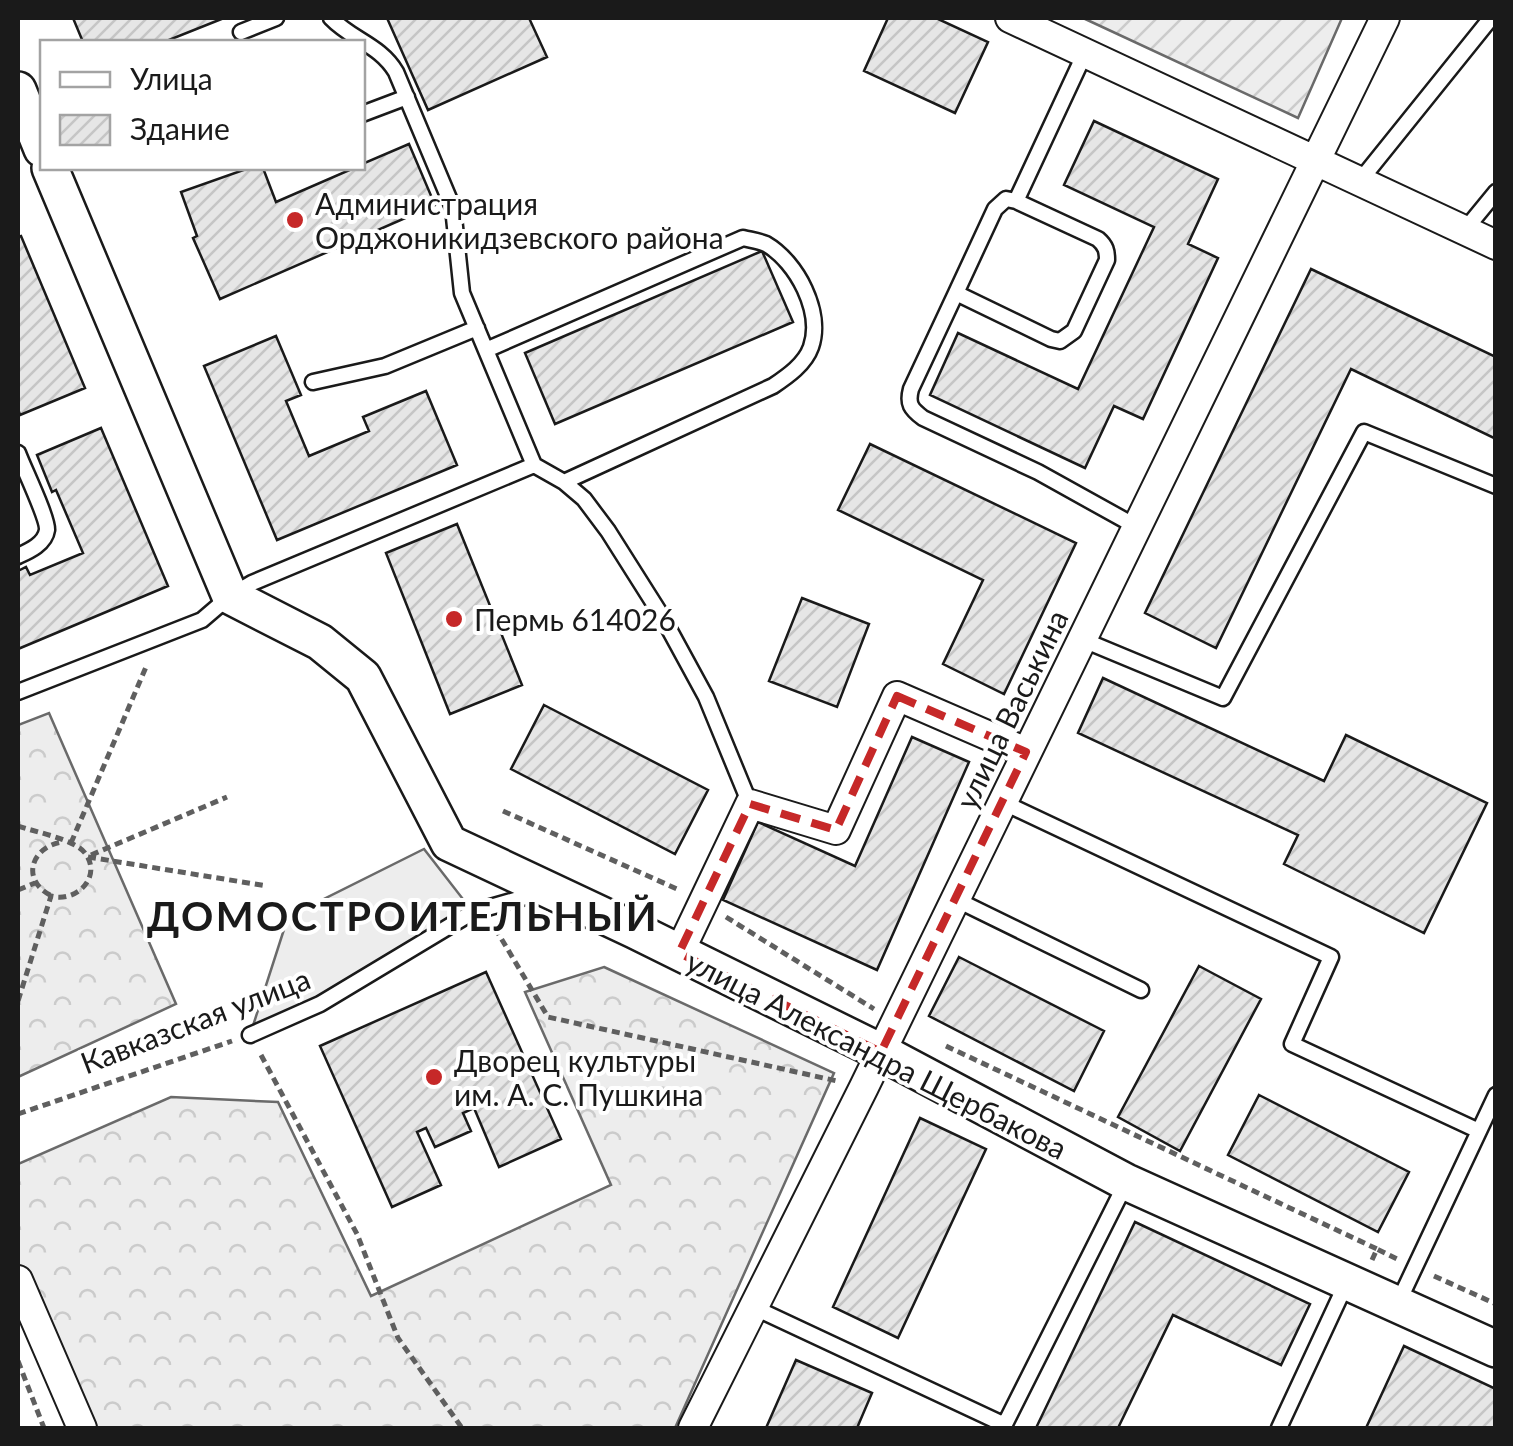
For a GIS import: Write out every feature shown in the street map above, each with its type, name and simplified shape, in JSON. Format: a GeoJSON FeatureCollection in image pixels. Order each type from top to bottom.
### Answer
{"type":"FeatureCollection","features":[{"type":"Feature","properties":{"kind":"street"},"geometry":{"type":"LineString","coordinates":[[1010,18],[1496,245]]}},
{"type":"Feature","properties":{"kind":"street","name":"улица Васькина"},"geometry":{"type":"LineString","coordinates":[[693,1428],[1385,18]]}},
{"type":"Feature","properties":{"kind":"street"},"geometry":{"type":"LineString","coordinates":[[18,90],[40,144]]}},
{"type":"Feature","properties":{"kind":"street"},"geometry":{"type":"LineString","coordinates":[[51,170],[230,596]]}},
{"type":"Feature","properties":{"kind":"street","name":"улица Александра Щербакова"},"geometry":{"type":"LineString","coordinates":[[230,596],[320,642],[363,678],[449,843],[679,953],[888,1037],[1126,1182],[1496,1349]]}},
{"type":"Feature","properties":{"kind":"street"},"geometry":{"type":"LineString","coordinates":[[679,953],[750,804],[836,830],[897,696],[1026,752]]}},
{"type":"Feature","properties":{"kind":"street"},"geometry":{"type":"LineString","coordinates":[[18,1283],[82,1428]]}},
{"type":"Feature","properties":{"kind":"lane"},"geometry":{"type":"LineString","coordinates":[[241,32],[276,18]]}},
{"type":"Feature","properties":{"kind":"lane"},"geometry":{"type":"LineString","coordinates":[[332,18],[359,40]]}},
{"type":"Feature","properties":{"kind":"lane"},"geometry":{"type":"LineString","coordinates":[[1358,182],[1490,18]]}},
{"type":"Feature","properties":{"kind":"lane"},"geometry":{"type":"LineString","coordinates":[[365,44],[388,58],[453,208],[462,293],[534,466],[564,482],[608,531],[663,618],[706,697],[750,804]]}},
{"type":"Feature","properties":{"kind":"lane"},"geometry":{"type":"LineString","coordinates":[[1016,200],[1085,53]]}},
{"type":"Feature","properties":{"kind":"lane"},"geometry":{"type":"LineString","coordinates":[[365,113],[406,98]]}},
{"type":"Feature","properties":{"kind":"lane"},"geometry":{"type":"LineString","coordinates":[[1464,231],[1496,192]]}},
{"type":"Feature","properties":{"kind":"lane"},"geometry":{"type":"LineString","coordinates":[[956,293],[1060,341],[1074,331],[1108,252],[1098,240],[1016,200],[1006,199],[995,209],[910,389],[908,399],[912,410],[923,418],[1038,472],[1136,526]]}},
{"type":"Feature","properties":{"kind":"lane"},"geometry":{"type":"LineString","coordinates":[[486,350],[743,238],[764,243],[794,271],[807,294],[814,326],[810,349],[796,369],[774,386],[564,482]]}},
{"type":"Feature","properties":{"kind":"lane"},"geometry":{"type":"LineString","coordinates":[[313,382],[385,366],[477,328]]}},
{"type":"Feature","properties":{"kind":"lane"},"geometry":{"type":"LineString","coordinates":[[1082,640],[1223,698],[1364,432],[1496,486]]}},
{"type":"Feature","properties":{"kind":"lane"},"geometry":{"type":"LineString","coordinates":[[18,453],[47,530],[40,543],[18,556]]}},
{"type":"Feature","properties":{"kind":"lane"},"geometry":{"type":"LineString","coordinates":[[18,692],[202,620],[252,583],[534,466]]}},
{"type":"Feature","properties":{"kind":"lane"},"geometry":{"type":"LineString","coordinates":[[1002,802],[1331,957],[1292,1044],[1479,1131]]}},
{"type":"Feature","properties":{"kind":"lane","name":"Кавказская улица"},"geometry":{"type":"LineString","coordinates":[[250,1035],[320,1004],[473,912],[549,890]]}},
{"type":"Feature","properties":{"kind":"lane"},"geometry":{"type":"LineString","coordinates":[[955,898],[1141,990]]}},
{"type":"Feature","properties":{"kind":"lane"},"geometry":{"type":"LineString","coordinates":[[1397,1306],[1496,1095]]}},
{"type":"Feature","properties":{"kind":"lane"},"geometry":{"type":"LineString","coordinates":[[752,1307],[1004,1427],[1126,1182]]}},
{"type":"Feature","properties":{"kind":"lane"},"geometry":{"type":"LineString","coordinates":[[1279,1428],[1347,1283]]}},
{"type":"Feature","properties":{"kind":"path"},"geometry":{"type":"LineString","coordinates":[[71,843],[159,637]]}},
{"type":"Feature","properties":{"kind":"path"},"geometry":{"type":"LineString","coordinates":[[88,857],[228,797]]}},
{"type":"Feature","properties":{"kind":"path"},"geometry":{"type":"LineString","coordinates":[[503,810],[703,902],[888,1037],[1377,1250]]}},
{"type":"Feature","properties":{"kind":"path"},"geometry":{"type":"LineString","coordinates":[[18,826],[71,843],[88,857],[267,886]]}},
{"type":"Feature","properties":{"kind":"path"},"geometry":{"type":"LineString","coordinates":[[71,843],[51,844],[36,856],[32,870],[42,891],[60,898],[81,891],[88,884],[88,857]]}},
{"type":"Feature","properties":{"kind":"path"},"geometry":{"type":"LineString","coordinates":[[18,890],[35,882]]}},
{"type":"Feature","properties":{"kind":"path"},"geometry":{"type":"LineString","coordinates":[[18,1002],[52,896]]}},
{"type":"Feature","properties":{"kind":"path"},"geometry":{"type":"LineString","coordinates":[[494,927],[548,1017],[864,1086]]}},
{"type":"Feature","properties":{"kind":"path"},"geometry":{"type":"LineString","coordinates":[[250,1035],[357,1234],[398,1338],[462,1428]]}},
{"type":"Feature","properties":{"kind":"path","name":"Кавказская улица"},"geometry":{"type":"LineString","coordinates":[[18,1114],[250,1035]]}},
{"type":"Feature","properties":{"kind":"path"},"geometry":{"type":"LineString","coordinates":[[1442,1280],[1496,1304]]}},
{"type":"Feature","properties":{"kind":"path"},"geometry":{"type":"LineString","coordinates":[[18,1361],[44,1428]]}},
{"type":"Feature","properties":{"kind":"highlighted area"},"geometry":{"type":"Polygon","coordinates":[[[897,696],[1026,752],[881,1052],[679,953],[750,804],[836,830],[897,696]]]}},
{"type":"Feature","properties":{"kind":"green space"},"geometry":{"type":"Polygon","coordinates":[[[1083,18],[1342,18],[1298,118],[1083,18]]]}},
{"type":"Feature","properties":{"kind":"green space"},"geometry":{"type":"Polygon","coordinates":[[[49,713],[176,1004],[18,1077],[18,725],[49,713]]]}},
{"type":"Feature","properties":{"kind":"green space"},"geometry":{"type":"Polygon","coordinates":[[[604,967],[834,1073],[675,1428],[91,1428],[18,1263],[18,1164],[171,1097],[278,1102],[371,1296],[611,1185],[525,992],[604,967]]]}},
{"type":"Feature","properties":{"kind":"shaded area"},"geometry":{"type":"Polygon","coordinates":[[[424,849],[473,912],[250,1035],[288,917],[424,849]]]}},
{"type":"Feature","properties":{"kind":"building"},"geometry":{"type":"Polygon","coordinates":[[[73,18],[224,18],[169,40],[82,40],[73,18]]]}},
{"type":"Feature","properties":{"kind":"building"},"geometry":{"type":"Polygon","coordinates":[[[387,18],[529,18],[547,57],[428,110],[387,18]]]}},
{"type":"Feature","properties":{"kind":"building"},"geometry":{"type":"Polygon","coordinates":[[[888,18],[936,18],[988,42],[955,113],[864,71],[888,18]]]}},
{"type":"Feature","properties":{"kind":"building"},"geometry":{"type":"Polygon","coordinates":[[[1094,121],[1218,179],[1188,244],[1218,258],[1143,419],[1114,406],[1085,468],[930,395],[958,333],[1078,389],[1154,227],[1064,185],[1094,121]]]}},
{"type":"Feature","properties":{"kind":"building","name":"Администрация Орджоникидзевского района"},"geometry":{"type":"Polygon","coordinates":[[[409,144],[435,205],[220,299],[193,238],[197,236],[181,192],[243,170],[264,170],[276,202],[349,170],[365,170],[365,163],[409,144]]]}},
{"type":"Feature","properties":{"kind":"building"},"geometry":{"type":"Polygon","coordinates":[[[21,236],[85,388],[20,415],[18,237],[21,236]]]}},
{"type":"Feature","properties":{"kind":"building"},"geometry":{"type":"Polygon","coordinates":[[[762,251],[793,322],[555,424],[525,353],[762,251]]]}},
{"type":"Feature","properties":{"kind":"building"},"geometry":{"type":"Polygon","coordinates":[[[1311,269],[1496,357],[1496,439],[1351,369],[1216,648],[1145,613],[1311,269]]]}},
{"type":"Feature","properties":{"kind":"building"},"geometry":{"type":"Polygon","coordinates":[[[276,336],[301,395],[286,401],[309,456],[369,431],[363,417],[426,391],[457,465],[277,540],[204,366],[276,336]]]}},
{"type":"Feature","properties":{"kind":"building"},"geometry":{"type":"Polygon","coordinates":[[[101,428],[168,586],[18,649],[18,571],[26,567],[30,575],[83,553],[37,455],[101,428]]]}},
{"type":"Feature","properties":{"kind":"building"},"geometry":{"type":"Polygon","coordinates":[[[870,444],[1076,543],[1004,694],[943,664],[983,580],[838,510],[870,444]]]}},
{"type":"Feature","properties":{"kind":"building","name":"Пермь 614026"},"geometry":{"type":"Polygon","coordinates":[[[457,524],[522,685],[450,714],[386,553],[457,524]]]}},
{"type":"Feature","properties":{"kind":"building"},"geometry":{"type":"Polygon","coordinates":[[[802,598],[869,624],[837,707],[769,681],[802,598]]]}},
{"type":"Feature","properties":{"kind":"building"},"geometry":{"type":"Polygon","coordinates":[[[1103,678],[1324,781],[1346,735],[1487,803],[1424,933],[1284,864],[1298,835],[1078,733],[1103,678]]]}},
{"type":"Feature","properties":{"kind":"building"},"geometry":{"type":"Polygon","coordinates":[[[544,705],[708,790],[675,854],[511,769],[544,705]]]}},
{"type":"Feature","properties":{"kind":"building"},"geometry":{"type":"Polygon","coordinates":[[[912,737],[969,762],[877,970],[723,900],[758,822],[855,866],[912,737]]]}},
{"type":"Feature","properties":{"kind":"building"},"geometry":{"type":"Polygon","coordinates":[[[959,957],[1104,1031],[1074,1091],[929,1016],[959,957]]]}},
{"type":"Feature","properties":{"kind":"building"},"geometry":{"type":"Polygon","coordinates":[[[1199,966],[1261,999],[1180,1151],[1118,1117],[1199,966]]]}},
{"type":"Feature","properties":{"kind":"building","name":"Дворец культуры им. А. С. Пушкина"},"geometry":{"type":"Polygon","coordinates":[[[486,972],[561,1139],[499,1167],[474,1108],[463,1113],[471,1131],[435,1147],[426,1128],[417,1132],[441,1185],[392,1207],[320,1046],[486,972]]]}},
{"type":"Feature","properties":{"kind":"building"},"geometry":{"type":"Polygon","coordinates":[[[1259,1095],[1409,1172],[1378,1232],[1228,1155],[1259,1095]]]}},
{"type":"Feature","properties":{"kind":"building"},"geometry":{"type":"Polygon","coordinates":[[[920,1118],[986,1149],[898,1338],[833,1307],[920,1118]]]}},
{"type":"Feature","properties":{"kind":"building"},"geometry":{"type":"Polygon","coordinates":[[[1135,1222],[1310,1304],[1281,1365],[1173,1315],[1118,1428],[1036,1428],[1135,1222]]]}},
{"type":"Feature","properties":{"kind":"building"},"geometry":{"type":"Polygon","coordinates":[[[1404,1346],[1496,1389],[1496,1428],[1366,1428],[1404,1346]]]}},
{"type":"Feature","properties":{"kind":"building"},"geometry":{"type":"Polygon","coordinates":[[[796,1360],[872,1393],[857,1428],[766,1428],[796,1360]]]}},
{"type":"Feature","properties":{"kind":"place","name":"Администрация Орджоникидзевского района"},"geometry":{"type":"Point","coordinates":[295,220]}},
{"type":"Feature","properties":{"kind":"place","name":"Пермь 614026"},"geometry":{"type":"Point","coordinates":[454,619]}},
{"type":"Feature","properties":{"kind":"place","name":"Дворец культуры им. А. С. Пушкина"},"geometry":{"type":"Point","coordinates":[434,1077]}},
{"type":"Feature","properties":{"kind":"district","name":"ДОМОСТРОИТЕЛЬНЫЙ"},"geometry":{"type":"Point","coordinates":[403,916]}}]}
